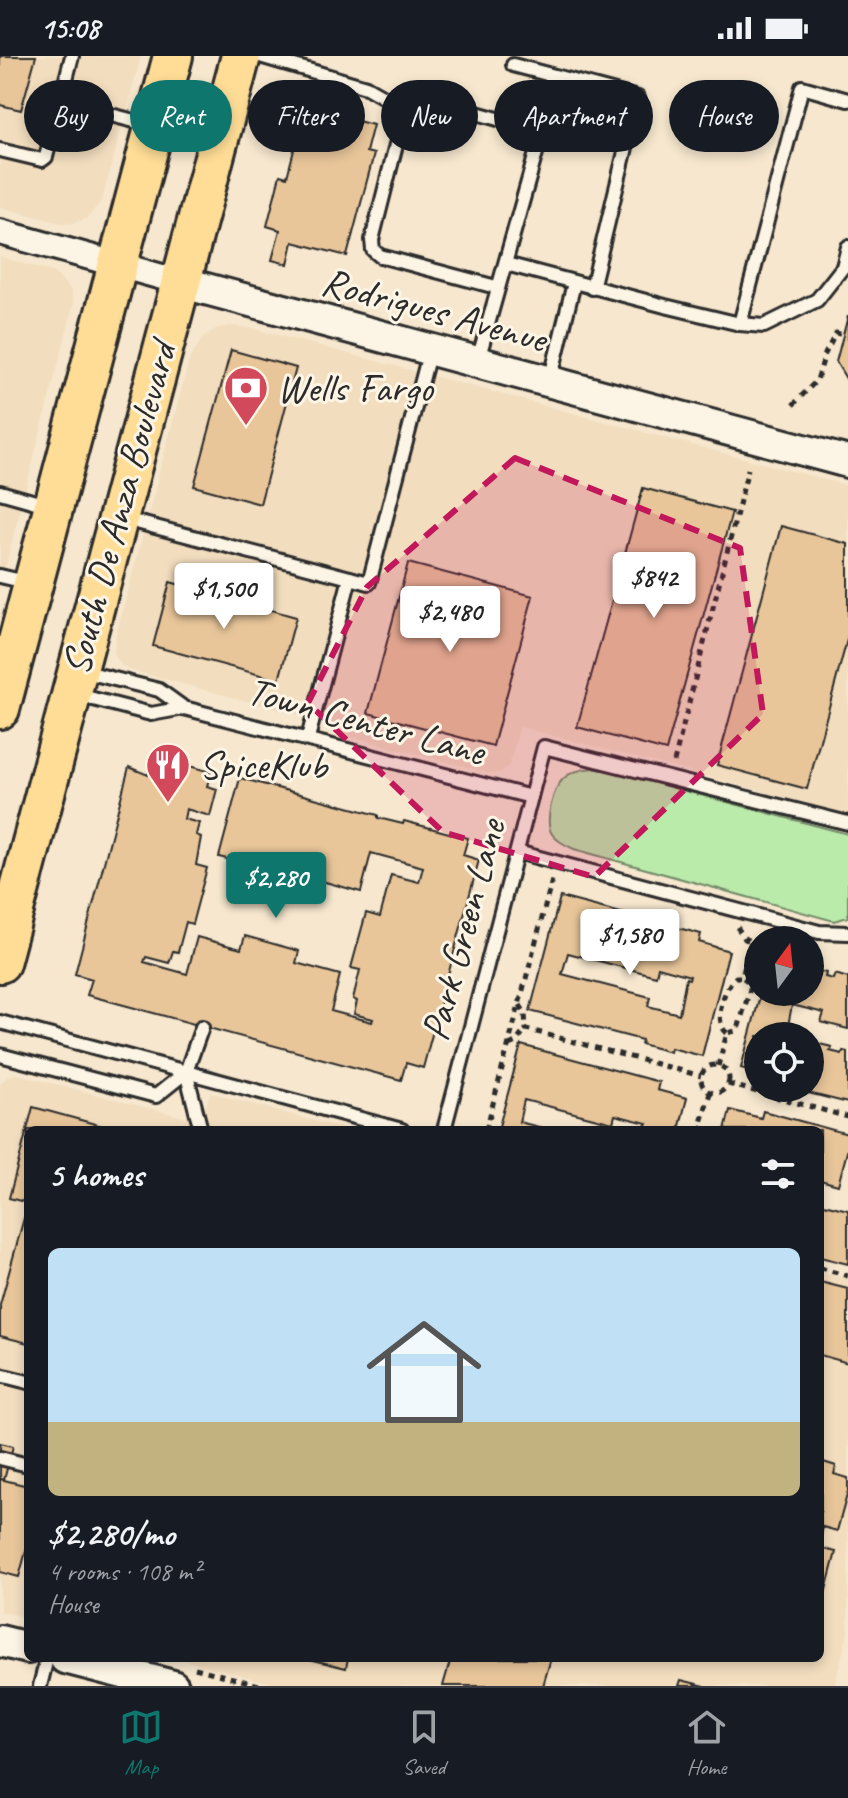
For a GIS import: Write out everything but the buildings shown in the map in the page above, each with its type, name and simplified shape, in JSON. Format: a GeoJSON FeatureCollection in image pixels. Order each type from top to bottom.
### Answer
{"type":"FeatureCollection","features":[{"type":"Feature","properties":{"kind":"main road","name":"South De Anza Boulevard"},"geometry":{"type":"LineString","coordinates":[[167,80],[173,56]]}},
{"type":"Feature","properties":{"kind":"main road","name":"South De Anza Boulevard"},"geometry":{"type":"LineString","coordinates":[[0,963],[241,56]]}},
{"type":"Feature","properties":{"kind":"main road","name":"South De Anza Boulevard"},"geometry":{"type":"LineString","coordinates":[[0,709],[16,580],[53,507],[148,152]]}},
{"type":"Feature","properties":{"kind":"street","name":"Rodrigues Avenue"},"geometry":{"type":"LineString","coordinates":[[1,237],[118,264],[848,462]]}},
{"type":"Feature","properties":{"kind":"street"},"geometry":{"type":"LineString","coordinates":[[0,1641],[24,1647]]}},
{"type":"Feature","properties":{"kind":"street"},"geometry":{"type":"LineString","coordinates":[[99,1662],[179,1676]]}},
{"type":"Feature","properties":{"kind":"lane"},"geometry":{"type":"LineString","coordinates":[[66,80],[72,56]]}},
{"type":"Feature","properties":{"kind":"lane"},"geometry":{"type":"LineString","coordinates":[[260,56],[366,87],[381,95]]}},
{"type":"Feature","properties":{"kind":"lane"},"geometry":{"type":"LineString","coordinates":[[513,65],[638,98],[592,288]]}},
{"type":"Feature","properties":{"kind":"lane"},"geometry":{"type":"LineString","coordinates":[[740,324],[802,87],[848,100]]}},
{"type":"Feature","properties":{"kind":"lane"},"geometry":{"type":"LineString","coordinates":[[477,363],[536,153],[537,136],[523,126],[478,113]]}},
{"type":"Feature","properties":{"kind":"lane"},"geometry":{"type":"LineString","coordinates":[[0,150],[42,160],[47,152]]}},
{"type":"Feature","properties":{"kind":"lane"},"geometry":{"type":"LineString","coordinates":[[394,152],[372,240],[373,250],[380,256],[496,287]]}},
{"type":"Feature","properties":{"kind":"lane"},"geometry":{"type":"LineString","coordinates":[[506,264],[740,324],[764,326],[817,300],[843,267],[848,247]]}},
{"type":"Feature","properties":{"kind":"lane"},"geometry":{"type":"LineString","coordinates":[[550,382],[574,283]]}},
{"type":"Feature","properties":{"kind":"lane"},"geometry":{"type":"LineString","coordinates":[[117,517],[369,583],[430,350]]}},
{"type":"Feature","properties":{"kind":"lane"},"geometry":{"type":"LineString","coordinates":[[0,492],[53,507]]}},
{"type":"Feature","properties":{"kind":"lane"},"geometry":{"type":"LineString","coordinates":[[308,738],[350,578]]}},
{"type":"Feature","properties":{"kind":"lane","name":"Town Center Lane"},"geometry":{"type":"LineString","coordinates":[[74,681],[151,714],[184,708]]}},
{"type":"Feature","properties":{"kind":"lane","name":"Town Center Lane"},"geometry":{"type":"LineString","coordinates":[[74,681],[159,690],[184,708],[531,797]]}},
{"type":"Feature","properties":{"kind":"lane","name":"Town Center Lane"},"geometry":{"type":"LineString","coordinates":[[544,747],[848,823]]}},
{"type":"Feature","properties":{"kind":"lane","name":"Park Green Lane"},"geometry":{"type":"LineString","coordinates":[[445,1126],[544,747]]}},
{"type":"Feature","properties":{"kind":"lane"},"geometry":{"type":"LineString","coordinates":[[517,852],[819,932],[848,933]]}},
{"type":"Feature","properties":{"kind":"lane"},"geometry":{"type":"LineString","coordinates":[[0,1022],[387,1126]]}},
{"type":"Feature","properties":{"kind":"lane"},"geometry":{"type":"LineString","coordinates":[[0,1055],[156,1096],[186,1072],[202,1027]]}},
{"type":"Feature","properties":{"kind":"lane"},"geometry":{"type":"LineString","coordinates":[[186,1072],[200,1126]]}},
{"type":"Feature","properties":{"kind":"lane"},"geometry":{"type":"LineString","coordinates":[[0,1375],[24,1381]]}},
{"type":"Feature","properties":{"kind":"lane"},"geometry":{"type":"LineString","coordinates":[[0,1458],[24,1464]]}},
{"type":"Feature","properties":{"kind":"lane"},"geometry":{"type":"LineString","coordinates":[[40,1686],[46,1662]]}},
{"type":"Feature","properties":{"kind":"path"},"geometry":{"type":"LineString","coordinates":[[793,405],[817,380],[836,333],[843,335]]}},
{"type":"Feature","properties":{"kind":"path"},"geometry":{"type":"LineString","coordinates":[[670,778],[748,469]]}},
{"type":"Feature","properties":{"kind":"path"},"geometry":{"type":"LineString","coordinates":[[487,1126],[554,874]]}},
{"type":"Feature","properties":{"kind":"path"},"geometry":{"type":"LineString","coordinates":[[744,937],[740,935],[737,922],[750,926]]}},
{"type":"Feature","properties":{"kind":"path"},"geometry":{"type":"LineString","coordinates":[[742,977],[744,972]]}},
{"type":"Feature","properties":{"kind":"path"},"geometry":{"type":"LineString","coordinates":[[736,977],[742,977],[749,982],[750,989],[739,1026],[736,1031],[727,1033],[720,1028],[719,1022],[728,987],[736,977]]}},
{"type":"Feature","properties":{"kind":"path"},"geometry":{"type":"LineString","coordinates":[[508,1046],[516,1042],[526,1029],[525,1013],[519,1004]]}},
{"type":"Feature","properties":{"kind":"path"},"geometry":{"type":"LineString","coordinates":[[526,1029],[701,1076]]}},
{"type":"Feature","properties":{"kind":"path"},"geometry":{"type":"LineString","coordinates":[[718,1066],[727,1033]]}},
{"type":"Feature","properties":{"kind":"path"},"geometry":{"type":"LineString","coordinates":[[718,1066],[727,1072],[728,1084],[719,1093],[710,1093],[703,1087],[701,1076],[709,1067],[718,1066]]}},
{"type":"Feature","properties":{"kind":"path"},"geometry":{"type":"LineString","coordinates":[[728,1084],[848,1117]]}},
{"type":"Feature","properties":{"kind":"path"},"geometry":{"type":"LineString","coordinates":[[701,1126],[710,1093]]}},
{"type":"Feature","properties":{"kind":"path"},"geometry":{"type":"LineString","coordinates":[[824,1269],[848,1276]]}},
{"type":"Feature","properties":{"kind":"path"},"geometry":{"type":"LineString","coordinates":[[179,1676],[263,1686]]}},
{"type":"Feature","properties":{"kind":"highlighted area"},"geometry":{"type":"Polygon","coordinates":[[[515,458],[740,548],[763,714],[594,877],[443,832],[308,703],[367,587],[515,458]]]}},
{"type":"Feature","properties":{"kind":"shaded area"},"geometry":{"type":"Polygon","coordinates":[[[0,56],[141,56],[134,80],[130,80],[130,97],[102,200],[87,218],[61,223],[0,207],[0,56]]]}},
{"type":"Feature","properties":{"kind":"shaded area"},"geometry":{"type":"Polygon","coordinates":[[[0,257],[53,272],[70,289],[74,303],[0,587],[0,257]]]}},
{"type":"Feature","properties":{"kind":"shaded area"},"geometry":{"type":"Polygon","coordinates":[[[218,328],[251,328],[848,486],[848,814],[520,727],[509,766],[500,773],[488,773],[326,730],[325,722],[121,665],[114,653],[115,640],[189,361],[203,337],[218,328]]]}},
{"type":"Feature","properties":{"kind":"shaded area"},"geometry":{"type":"Polygon","coordinates":[[[16,1074],[202,1122],[210,1093],[333,1126],[24,1126],[24,1617],[0,1611],[0,1084],[16,1074]]]}},
{"type":"Feature","properties":{"kind":"shaded area"},"geometry":{"type":"Polygon","coordinates":[[[824,1273],[848,1279],[848,1632],[834,1686],[281,1686],[191,1662],[824,1662],[824,1273]]]}},
{"type":"Feature","properties":{"kind":"green space"},"geometry":{"type":"Polygon","coordinates":[[[593,768],[848,834],[848,917],[834,921],[565,845],[554,837],[550,828],[553,797],[566,776],[593,768]]]}},
{"type":"Feature","properties":{"kind":"place","name":"Wells Fargo"},"geometry":{"type":"Point","coordinates":[246,427]}},
{"type":"Feature","properties":{"kind":"place","name":"SpiceKlub"},"geometry":{"type":"Point","coordinates":[168,804]}}]}
